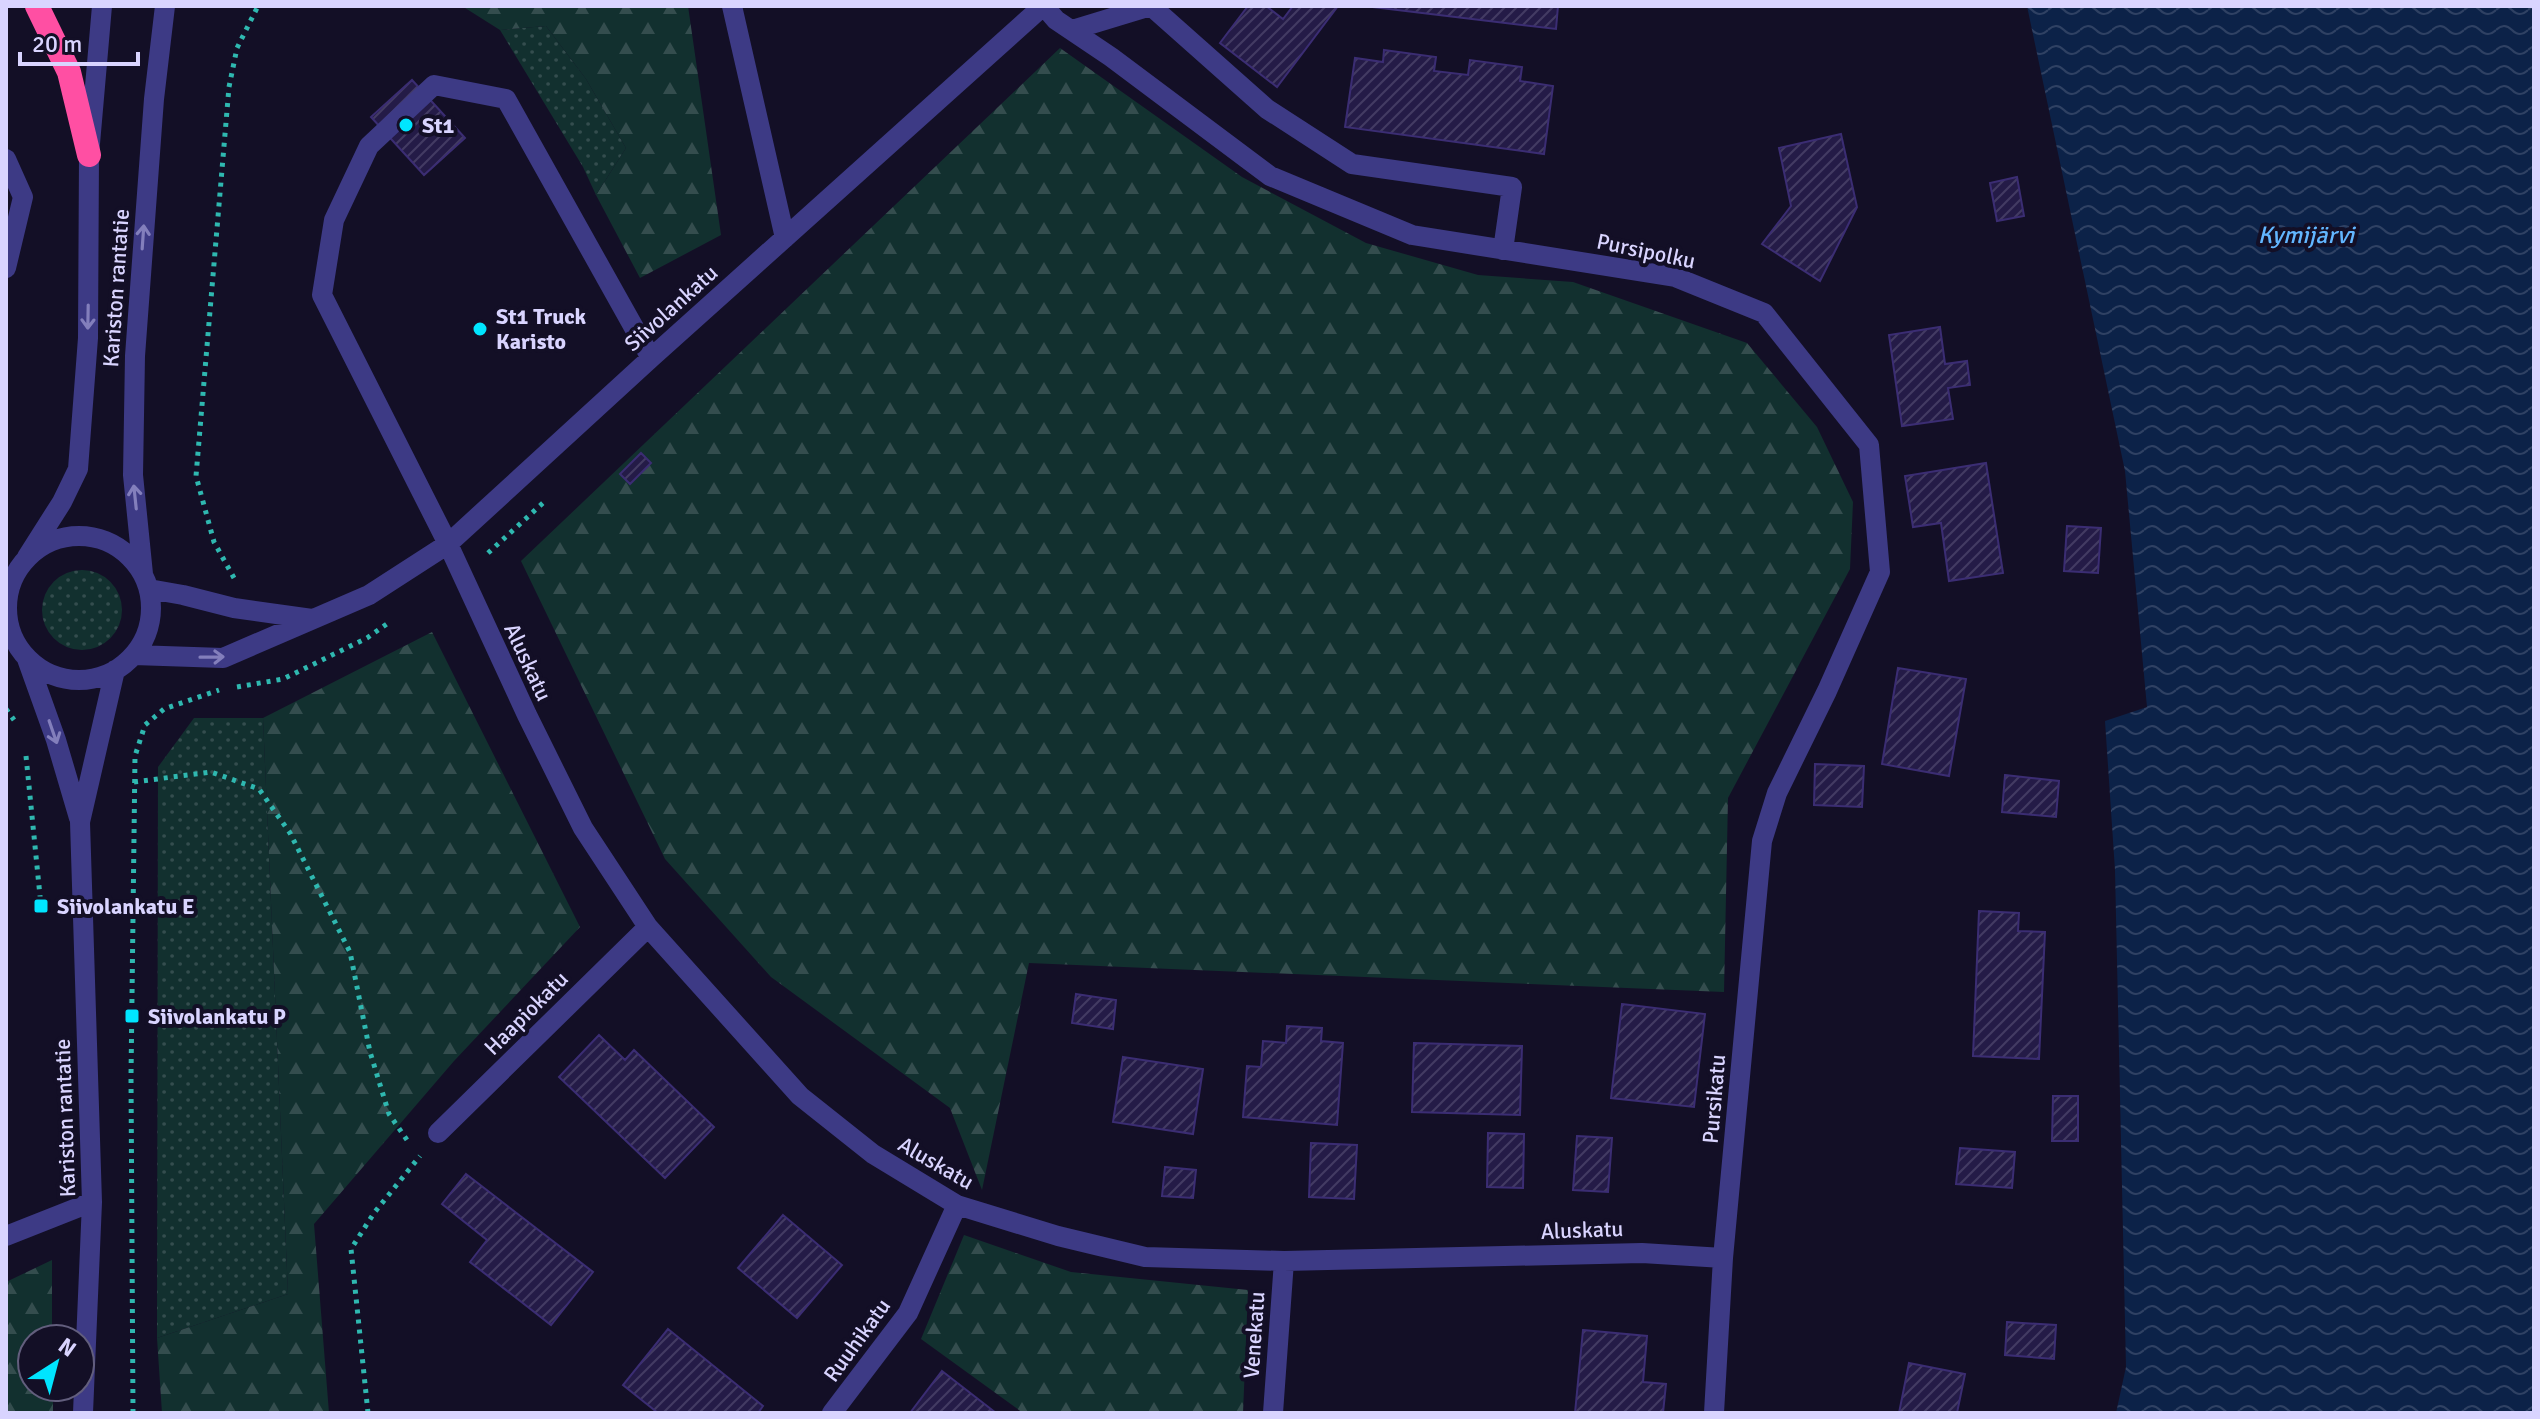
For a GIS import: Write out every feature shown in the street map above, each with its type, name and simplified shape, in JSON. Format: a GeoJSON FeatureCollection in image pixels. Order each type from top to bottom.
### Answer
{"type":"FeatureCollection","features":[{"type":"Feature","properties":{"kind":"highway"},"geometry":{"type":"LineString","coordinates":[[37,6],[69,72],[89,155]]}},
{"type":"Feature","properties":{"kind":"street","name":"Kariston rantatie"},"geometry":{"type":"LineString","coordinates":[[17,564],[62,502],[78,469],[88,338],[89,155],[102,6]]}},
{"type":"Feature","properties":{"kind":"street","name":"Kariston rantatie"},"geometry":{"type":"LineString","coordinates":[[146,582],[133,475],[135,356],[154,99],[165,6]]}},
{"type":"Feature","properties":{"kind":"street"},"geometry":{"type":"LineString","coordinates":[[732,6],[785,238]]}},
{"type":"Feature","properties":{"kind":"street","name":"Siivolankatu"},"geometry":{"type":"LineString","coordinates":[[134,655],[223,658],[369,595],[448,544],[1043,6]]}},
{"type":"Feature","properties":{"kind":"street","name":"Pursipolku"},"geometry":{"type":"LineString","coordinates":[[1043,6],[1056,20],[1270,176],[1412,235],[1675,277],[1764,313],[1869,445],[1880,572],[1777,793]]}},
{"type":"Feature","properties":{"kind":"street"},"geometry":{"type":"LineString","coordinates":[[1072,30],[1151,6],[1267,109],[1352,164],[1512,187],[1503,250]]}},
{"type":"Feature","properties":{"kind":"street","name":"Aluskatu"},"geometry":{"type":"LineString","coordinates":[[651,358],[506,99],[434,85],[369,146],[334,220],[322,295],[448,544],[583,828],[648,927],[800,1096],[873,1154],[957,1205],[1058,1236],[1145,1257],[1284,1261],[1642,1253],[1723,1258]]}},
{"type":"Feature","properties":{"kind":"street"},"geometry":{"type":"LineString","coordinates":[[6,159],[23,197],[6,268]]}},
{"type":"Feature","properties":{"kind":"street"},"geometry":{"type":"LineString","coordinates":[[66,536],[89,536],[111,543],[129,555],[146,582],[151,612],[146,635],[134,655],[115,670],[93,679],[69,679],[46,673],[17,650],[6,607],[10,585],[17,564],[45,544],[66,536]]}},
{"type":"Feature","properties":{"kind":"street"},"geometry":{"type":"LineString","coordinates":[[146,582],[234,608],[312,619]]}},
{"type":"Feature","properties":{"kind":"street","name":"Kariston rantatie"},"geometry":{"type":"LineString","coordinates":[[17,650],[56,740],[80,822],[92,1202],[83,1413]]}},
{"type":"Feature","properties":{"kind":"street","name":"Kariston rantatie"},"geometry":{"type":"LineString","coordinates":[[80,822],[115,670]]}},
{"type":"Feature","properties":{"kind":"street","name":"Pursikatu"},"geometry":{"type":"LineString","coordinates":[[1714,1413],[1723,1258],[1762,841],[1777,793]]}},
{"type":"Feature","properties":{"kind":"street","name":"Haapiokatu"},"geometry":{"type":"LineString","coordinates":[[438,1133],[648,927]]}},
{"type":"Feature","properties":{"kind":"street"},"geometry":{"type":"LineString","coordinates":[[6,1236],[92,1202]]}},
{"type":"Feature","properties":{"kind":"street","name":"Ruuhikatu"},"geometry":{"type":"LineString","coordinates":[[832,1413],[908,1313],[957,1205]]}},
{"type":"Feature","properties":{"kind":"street","name":"Venekatu"},"geometry":{"type":"LineString","coordinates":[[1273,1413],[1284,1261]]}},
{"type":"Feature","properties":{"kind":"path"},"geometry":{"type":"LineString","coordinates":[[234,608],[239,585],[214,542],[196,476],[229,87],[237,48],[258,6]]}},
{"type":"Feature","properties":{"kind":"path"},"geometry":{"type":"LineString","coordinates":[[216,691],[223,658]]}},
{"type":"Feature","properties":{"kind":"path"},"geometry":{"type":"LineString","coordinates":[[133,1413],[131,1077],[135,756],[145,725],[164,709],[216,691],[283,679]]}},
{"type":"Feature","properties":{"kind":"path"},"geometry":{"type":"LineString","coordinates":[[25,744],[41,906]]}},
{"type":"Feature","properties":{"kind":"path"},"geometry":{"type":"LineString","coordinates":[[134,782],[211,772],[259,789],[290,833],[350,952],[370,1052],[389,1114],[419,1157]]}},
{"type":"Feature","properties":{"kind":"path"},"geometry":{"type":"LineString","coordinates":[[368,1413],[351,1249],[374,1213],[438,1133]]}},
{"type":"Feature","properties":{"kind":"green space"},"geometry":{"type":"Polygon","coordinates":[[[462,6],[688,6],[721,235],[640,278],[596,195],[626,148],[586,79],[546,26],[500,30],[462,6]]]}},
{"type":"Feature","properties":{"kind":"green space"},"geometry":{"type":"Polygon","coordinates":[[[546,26],[586,79],[626,148],[596,195],[583,167],[500,30],[546,26]]]}},
{"type":"Feature","properties":{"kind":"green space"},"geometry":{"type":"Polygon","coordinates":[[[1060,48],[1242,177],[1366,243],[1478,275],[1573,282],[1747,343],[1817,427],[1853,502],[1850,569],[1728,798],[1724,992],[1029,963],[982,1190],[950,1108],[771,977],[665,859],[521,561],[1060,48]]]}},
{"type":"Feature","properties":{"kind":"green space"},"geometry":{"type":"Polygon","coordinates":[[[82,570],[97,573],[110,582],[119,595],[122,610],[119,625],[110,638],[97,647],[82,650],[67,647],[54,638],[45,625],[42,610],[45,595],[54,582],[67,573],[82,570]]]}},
{"type":"Feature","properties":{"kind":"green space"},"geometry":{"type":"Polygon","coordinates":[[[432,632],[580,927],[454,1061],[314,1224],[329,1413],[162,1413],[157,1338],[288,1294],[263,718],[432,632]]]}},
{"type":"Feature","properties":{"kind":"green space"},"geometry":{"type":"Polygon","coordinates":[[[194,718],[263,718],[288,1294],[157,1338],[158,767],[194,718]]]}},
{"type":"Feature","properties":{"kind":"green space"},"geometry":{"type":"Polygon","coordinates":[[[964,1235],[1071,1272],[1248,1290],[1243,1413],[1023,1413],[921,1339],[964,1235]]]}},
{"type":"Feature","properties":{"kind":"green space"},"geometry":{"type":"Polygon","coordinates":[[[52,1260],[52,1323],[16,1323],[16,1403],[53,1403],[53,1413],[6,1413],[6,1282],[52,1260]]]}},
{"type":"Feature","properties":{"kind":"water","name":"Kymijärvi"},"geometry":{"type":"Polygon","coordinates":[[[2027,6],[2534,6],[2534,1413],[2116,1413],[2126,1367],[2115,870],[2105,721],[2147,707],[2125,471],[2027,6]]]}},
{"type":"Feature","properties":{"kind":"building"},"geometry":{"type":"Polygon","coordinates":[[[1248,6],[1266,6],[1283,19],[1293,6],[1338,6],[1277,87],[1220,43],[1248,6]]]}},
{"type":"Feature","properties":{"kind":"building"},"geometry":{"type":"Polygon","coordinates":[[[1364,6],[1558,6],[1556,29],[1364,6]]]}},
{"type":"Feature","properties":{"kind":"building"},"geometry":{"type":"Polygon","coordinates":[[[1384,50],[1436,57],[1434,71],[1468,75],[1470,60],[1522,67],[1520,81],[1553,86],[1544,154],[1345,127],[1355,58],[1383,62],[1384,50]]]}},
{"type":"Feature","properties":{"kind":"building"},"geometry":{"type":"Polygon","coordinates":[[[412,80],[465,138],[424,175],[371,117],[412,80]]]}},
{"type":"Feature","properties":{"kind":"building"},"geometry":{"type":"Polygon","coordinates":[[[1841,134],[1857,207],[1820,281],[1762,244],[1791,206],[1779,148],[1841,134]]]}},
{"type":"Feature","properties":{"kind":"building"},"geometry":{"type":"Polygon","coordinates":[[[2017,177],[2024,216],[1997,221],[1990,183],[2017,177]]]}},
{"type":"Feature","properties":{"kind":"building"},"geometry":{"type":"Polygon","coordinates":[[[1940,327],[1945,364],[1967,361],[1970,385],[1948,388],[1953,419],[1902,426],[1889,335],[1940,327]]]}},
{"type":"Feature","properties":{"kind":"building"},"geometry":{"type":"Polygon","coordinates":[[[641,453],[651,463],[630,484],[620,474],[641,453]]]}},
{"type":"Feature","properties":{"kind":"building"},"geometry":{"type":"Polygon","coordinates":[[[1986,463],[2003,573],[1949,581],[1941,523],[1913,527],[1905,476],[1986,463]]]}},
{"type":"Feature","properties":{"kind":"building"},"geometry":{"type":"Polygon","coordinates":[[[2067,526],[2101,528],[2098,573],[2064,571],[2067,526]]]}},
{"type":"Feature","properties":{"kind":"building"},"geometry":{"type":"Polygon","coordinates":[[[1898,668],[1966,679],[1949,776],[1882,764],[1898,668]]]}},
{"type":"Feature","properties":{"kind":"building"},"geometry":{"type":"Polygon","coordinates":[[[1815,764],[1864,766],[1862,807],[1814,805],[1815,764]]]}},
{"type":"Feature","properties":{"kind":"building"},"geometry":{"type":"Polygon","coordinates":[[[2005,775],[2059,781],[2056,817],[2002,812],[2005,775]]]}},
{"type":"Feature","properties":{"kind":"building"},"geometry":{"type":"Polygon","coordinates":[[[1979,911],[2019,913],[2018,931],[2045,932],[2039,1059],[1973,1056],[1979,911]]]}},
{"type":"Feature","properties":{"kind":"building"},"geometry":{"type":"Polygon","coordinates":[[[1076,994],[1116,1000],[1113,1029],[1072,1023],[1076,994]]]}},
{"type":"Feature","properties":{"kind":"building"},"geometry":{"type":"Polygon","coordinates":[[[1622,1004],[1705,1014],[1694,1107],[1611,1098],[1622,1004]]]}},
{"type":"Feature","properties":{"kind":"building"},"geometry":{"type":"Polygon","coordinates":[[[1287,1026],[1322,1028],[1321,1041],[1343,1043],[1337,1125],[1243,1117],[1247,1066],[1261,1067],[1263,1041],[1286,1043],[1287,1026]]]}},
{"type":"Feature","properties":{"kind":"building"},"geometry":{"type":"Polygon","coordinates":[[[599,1035],[625,1060],[634,1050],[714,1127],[665,1178],[559,1077],[599,1035]]]}},
{"type":"Feature","properties":{"kind":"building"},"geometry":{"type":"Polygon","coordinates":[[[1414,1043],[1522,1046],[1520,1115],[1412,1112],[1414,1043]]]}},
{"type":"Feature","properties":{"kind":"building"},"geometry":{"type":"Polygon","coordinates":[[[1123,1057],[1203,1069],[1193,1134],[1113,1122],[1123,1057]]]}},
{"type":"Feature","properties":{"kind":"building"},"geometry":{"type":"Polygon","coordinates":[[[2053,1096],[2078,1096],[2078,1141],[2052,1141],[2053,1096]]]}},
{"type":"Feature","properties":{"kind":"building"},"geometry":{"type":"Polygon","coordinates":[[[1488,1133],[1524,1134],[1523,1188],[1487,1187],[1488,1133]]]}},
{"type":"Feature","properties":{"kind":"building"},"geometry":{"type":"Polygon","coordinates":[[[1577,1136],[1612,1138],[1608,1192],[1573,1190],[1577,1136]]]}},
{"type":"Feature","properties":{"kind":"building"},"geometry":{"type":"Polygon","coordinates":[[[1311,1143],[1357,1145],[1354,1199],[1309,1197],[1311,1143]]]}},
{"type":"Feature","properties":{"kind":"building"},"geometry":{"type":"Polygon","coordinates":[[[1960,1148],[2015,1152],[2012,1188],[1956,1184],[1960,1148]]]}},
{"type":"Feature","properties":{"kind":"building"},"geometry":{"type":"Polygon","coordinates":[[[1165,1167],[1196,1170],[1193,1198],[1162,1196],[1165,1167]]]}},
{"type":"Feature","properties":{"kind":"building"},"geometry":{"type":"Polygon","coordinates":[[[466,1174],[593,1272],[551,1325],[470,1262],[487,1240],[442,1204],[466,1174]]]}},
{"type":"Feature","properties":{"kind":"building"},"geometry":{"type":"Polygon","coordinates":[[[783,1215],[842,1265],[797,1318],[738,1268],[783,1215]]]}},
{"type":"Feature","properties":{"kind":"building"},"geometry":{"type":"Polygon","coordinates":[[[2007,1322],[2056,1325],[2054,1359],[2005,1355],[2007,1322]]]}},
{"type":"Feature","properties":{"kind":"building"},"geometry":{"type":"Polygon","coordinates":[[[668,1329],[763,1406],[758,1413],[658,1413],[623,1385],[668,1329]]]}},
{"type":"Feature","properties":{"kind":"building"},"geometry":{"type":"Polygon","coordinates":[[[1583,1330],[1647,1336],[1643,1382],[1666,1384],[1663,1413],[1575,1413],[1583,1330]]]}},
{"type":"Feature","properties":{"kind":"building"},"geometry":{"type":"Polygon","coordinates":[[[1909,1363],[1965,1374],[1957,1413],[1899,1413],[1909,1363]]]}},
{"type":"Feature","properties":{"kind":"building"},"geometry":{"type":"Polygon","coordinates":[[[942,1371],[996,1413],[910,1413],[942,1371]]]}},
{"type":"Feature","properties":{"kind":"place","name":"St1"},"geometry":{"type":"Point","coordinates":[406,125]}},
{"type":"Feature","properties":{"kind":"place","name":"St1 Truck Karisto"},"geometry":{"type":"Point","coordinates":[480,329]}},
{"type":"Feature","properties":{"kind":"place","name":"Siivolankatu E"},"geometry":{"type":"Point","coordinates":[41,906]}},
{"type":"Feature","properties":{"kind":"place","name":"Siivolankatu P"},"geometry":{"type":"Point","coordinates":[132,1016]}}]}
